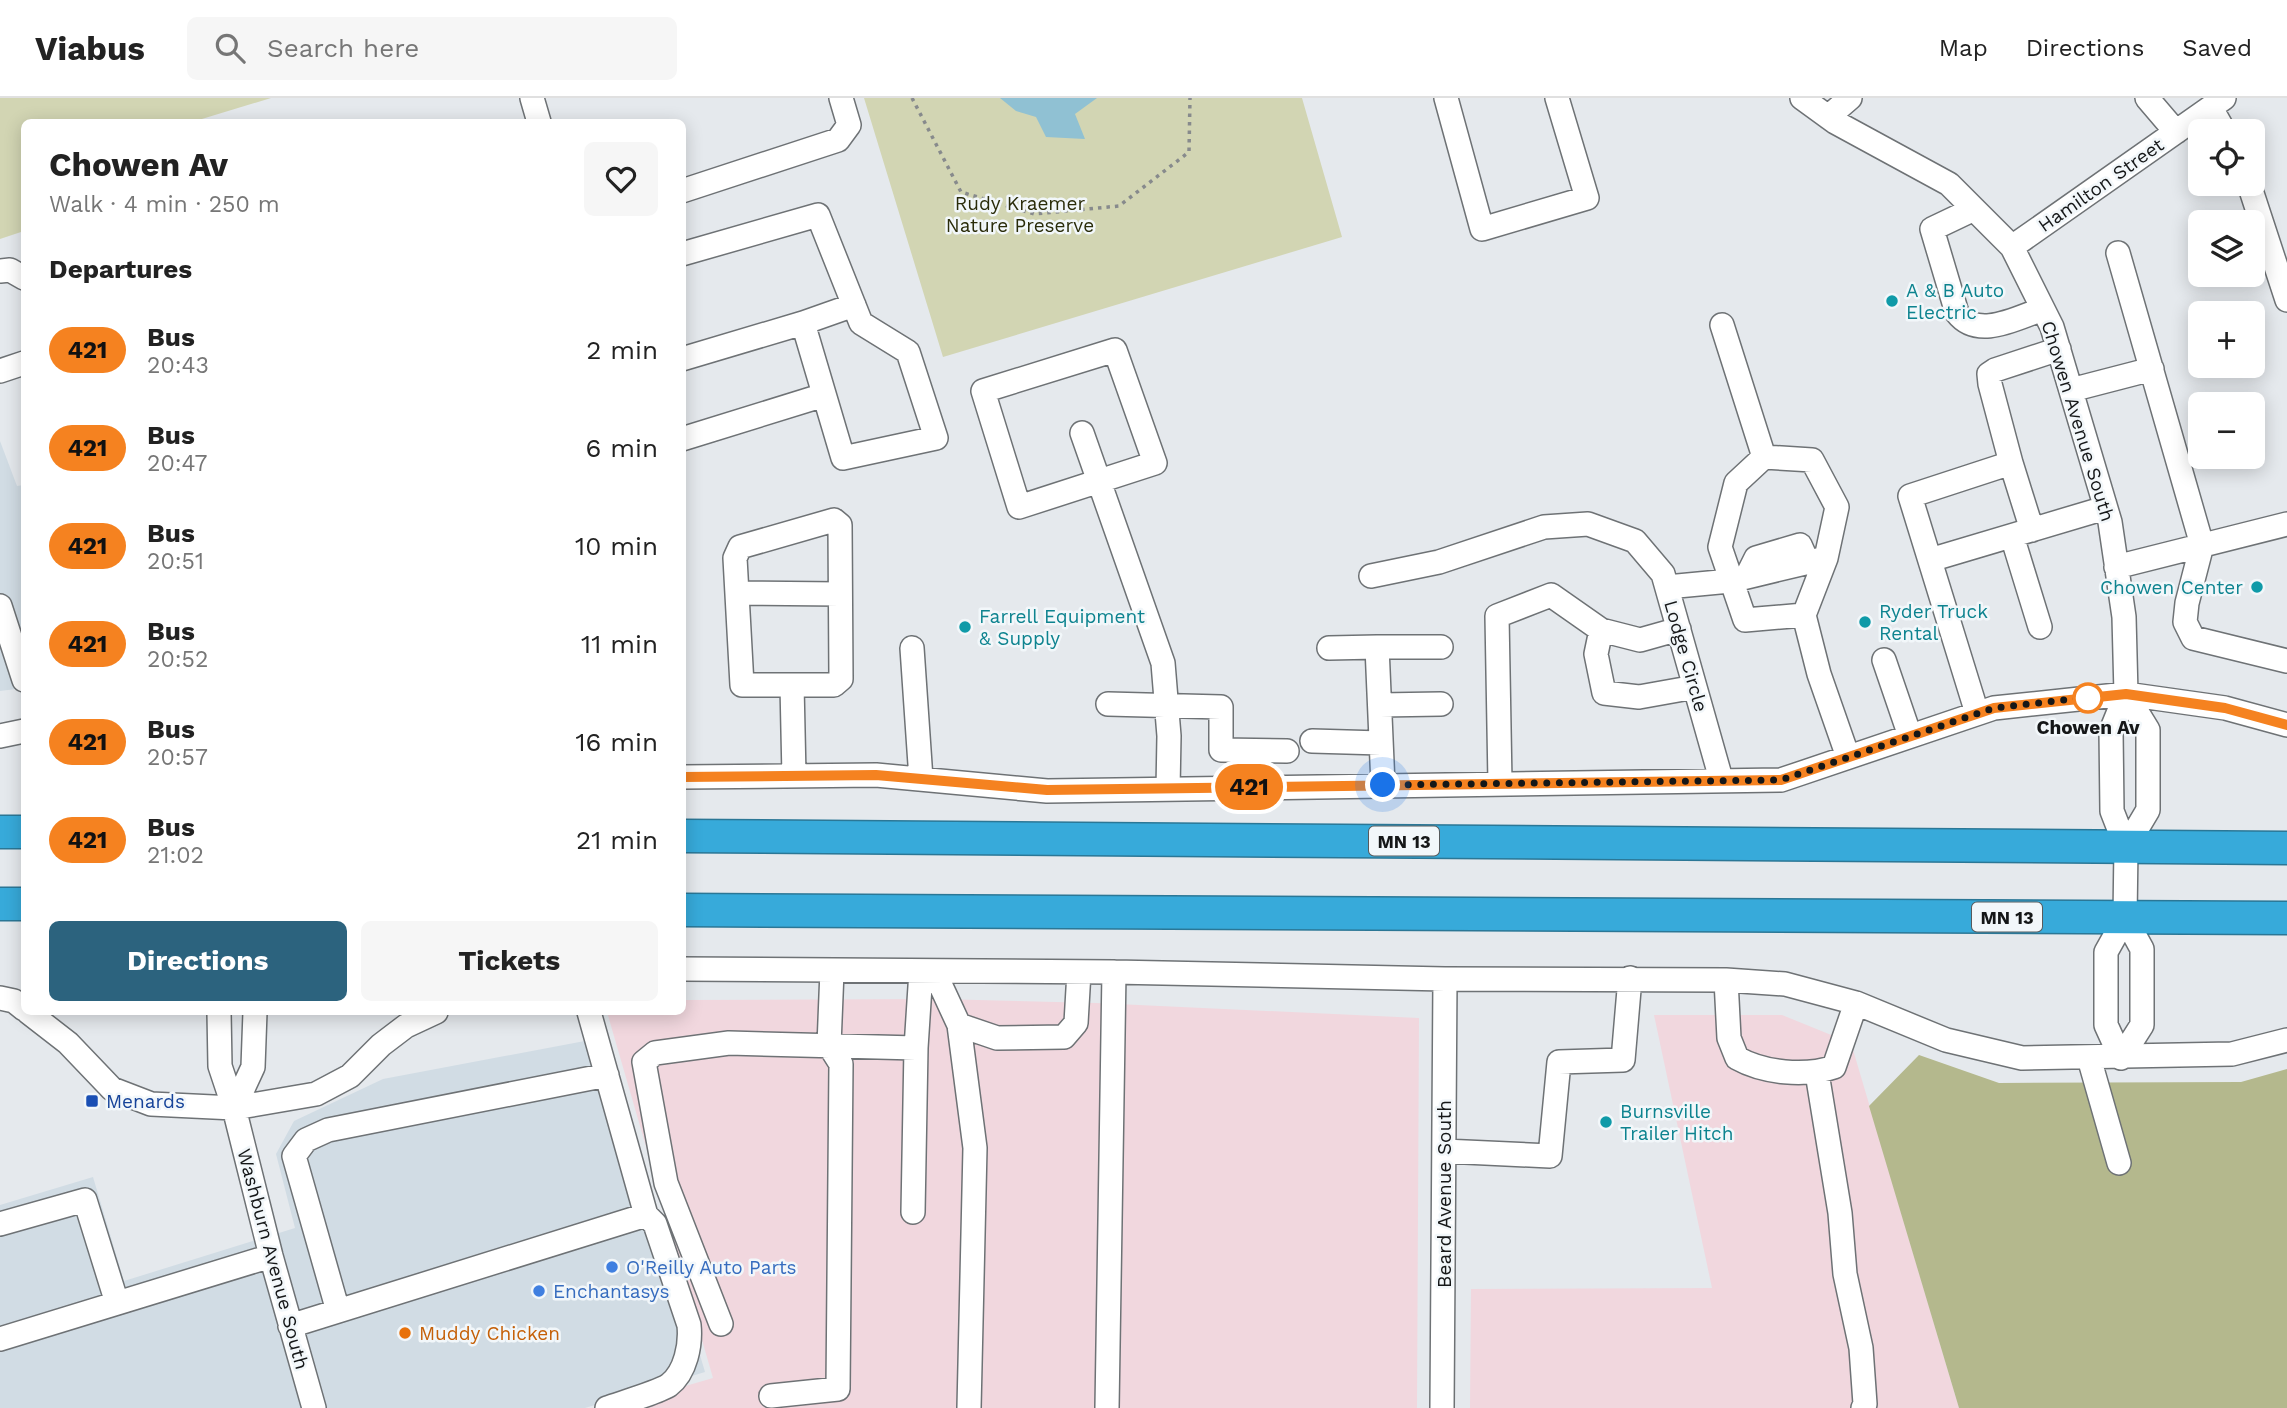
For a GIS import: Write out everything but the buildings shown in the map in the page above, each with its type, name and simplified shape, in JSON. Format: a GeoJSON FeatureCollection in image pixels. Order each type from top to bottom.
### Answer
{"type":"FeatureCollection","features":[{"type":"Feature","properties":{"kind":"highway"},"geometry":{"type":"LineString","coordinates":[[0,832],[21,832]]}},
{"type":"Feature","properties":{"kind":"highway","name":"MN 13"},"geometry":{"type":"LineString","coordinates":[[686,836],[2287,848]]}},
{"type":"Feature","properties":{"kind":"highway"},"geometry":{"type":"LineString","coordinates":[[0,904],[21,904]]}},
{"type":"Feature","properties":{"kind":"highway","name":"MN 13"},"geometry":{"type":"LineString","coordinates":[[686,910],[2287,918]]}},
{"type":"Feature","properties":{"kind":"street"},"geometry":{"type":"LineString","coordinates":[[532,98],[538,119]]}},
{"type":"Feature","properties":{"kind":"street"},"geometry":{"type":"LineString","coordinates":[[686,190],[838,140],[849,125],[841,98]]}},
{"type":"Feature","properties":{"kind":"street"},"geometry":{"type":"LineString","coordinates":[[1446,98],[1482,229],[1587,198],[1557,98]]}},
{"type":"Feature","properties":{"kind":"street","name":"Chowen Avenue South"},"geometry":{"type":"LineString","coordinates":[[1802,98],[1828,117],[1949,184],[2012,247],[2052,327],[2105,508],[2124,617],[2126,694],[2111,731],[2112,811],[2126,847],[2125,918],[2106,952],[2106,1025],[2121,1058]]}},
{"type":"Feature","properties":{"kind":"street"},"geometry":{"type":"LineString","coordinates":[[1828,117],[1850,98]]}},
{"type":"Feature","properties":{"kind":"street"},"geometry":{"type":"LineString","coordinates":[[2147,98],[2176,132]]}},
{"type":"Feature","properties":{"kind":"street","name":"Hamilton Street"},"geometry":{"type":"LineString","coordinates":[[2012,247],[2218,103]]}},
{"type":"Feature","properties":{"kind":"street"},"geometry":{"type":"LineString","coordinates":[[2253,196],[2287,300]]}},
{"type":"Feature","properties":{"kind":"street"},"geometry":{"type":"LineString","coordinates":[[1974,209],[1932,229],[1957,313],[1964,322],[1973,326],[1992,326],[2043,309]]}},
{"type":"Feature","properties":{"kind":"street"},"geometry":{"type":"LineString","coordinates":[[686,253],[818,215],[862,323],[908,352],[936,438],[843,458],[803,323]]}},
{"type":"Feature","properties":{"kind":"street"},"geometry":{"type":"LineString","coordinates":[[2118,253],[2202,545],[2185,622],[2193,638],[2287,660]]}},
{"type":"Feature","properties":{"kind":"street"},"geometry":{"type":"LineString","coordinates":[[0,271],[10,270],[21,276]]}},
{"type":"Feature","properties":{"kind":"street"},"geometry":{"type":"LineString","coordinates":[[686,358],[854,305]]}},
{"type":"Feature","properties":{"kind":"street"},"geometry":{"type":"LineString","coordinates":[[1722,325],[1764,457]]}},
{"type":"Feature","properties":{"kind":"street"},"geometry":{"type":"LineString","coordinates":[[2040,627],[2011,463],[1989,374],[2059,349]]}},
{"type":"Feature","properties":{"kind":"street"},"geometry":{"type":"LineString","coordinates":[[1115,350],[1155,463],[1099,481],[1019,507],[983,391],[1115,350]]}},
{"type":"Feature","properties":{"kind":"street"},"geometry":{"type":"LineString","coordinates":[[0,371],[21,364]]}},
{"type":"Feature","properties":{"kind":"street"},"geometry":{"type":"LineString","coordinates":[[2071,390],[2152,369]]}},
{"type":"Feature","properties":{"kind":"street"},"geometry":{"type":"LineString","coordinates":[[686,438],[824,395]]}},
{"type":"Feature","properties":{"kind":"street"},"geometry":{"type":"LineString","coordinates":[[1082,433],[1163,663],[1169,736],[1168,789]]}},
{"type":"Feature","properties":{"kind":"street"},"geometry":{"type":"LineString","coordinates":[[1804,615],[1745,620],[1738,578],[1720,547],[1736,483],[1764,457],[1812,460],[1837,508],[1817,561],[1804,615],[1819,674],[1848,757]]}},
{"type":"Feature","properties":{"kind":"street"},"geometry":{"type":"LineString","coordinates":[[1978,713],[1910,496],[2011,463]]}},
{"type":"Feature","properties":{"kind":"street"},"geometry":{"type":"LineString","coordinates":[[1930,560],[2105,508]]}},
{"type":"Feature","properties":{"kind":"street"},"geometry":{"type":"LineString","coordinates":[[834,520],[840,525],[841,594],[841,680],[834,685],[742,685],[735,558],[740,547],[834,520]]}},
{"type":"Feature","properties":{"kind":"street","name":"Lodge Circle"},"geometry":{"type":"LineString","coordinates":[[1371,576],[1439,562],[1544,527],[1588,524],[1635,541],[1664,574],[1721,779]]}},
{"type":"Feature","properties":{"kind":"street"},"geometry":{"type":"LineString","coordinates":[[2116,567],[2287,524]]}},
{"type":"Feature","properties":{"kind":"street"},"geometry":{"type":"LineString","coordinates":[[1667,587],[1738,578],[1817,561]]}},
{"type":"Feature","properties":{"kind":"street"},"geometry":{"type":"LineString","coordinates":[[737,593],[841,594]]}},
{"type":"Feature","properties":{"kind":"street"},"geometry":{"type":"LineString","coordinates":[[1500,783],[1497,616],[1551,595],[1601,630],[1640,640],[1679,629]]}},
{"type":"Feature","properties":{"kind":"street"},"geometry":{"type":"LineString","coordinates":[[0,606],[14,668]]}},
{"type":"Feature","properties":{"kind":"street"},"geometry":{"type":"LineString","coordinates":[[1601,630],[1596,654],[1604,693],[1639,697],[1695,687]]}},
{"type":"Feature","properties":{"kind":"street"},"geometry":{"type":"LineString","coordinates":[[1377,647],[1383,785]]}},
{"type":"Feature","properties":{"kind":"street"},"geometry":{"type":"LineString","coordinates":[[1329,648],[1441,647]]}},
{"type":"Feature","properties":{"kind":"street"},"geometry":{"type":"LineString","coordinates":[[912,648],[920,779]]}},
{"type":"Feature","properties":{"kind":"street"},"geometry":{"type":"LineString","coordinates":[[1884,660],[1910,736]]}},
{"type":"Feature","properties":{"kind":"street"},"geometry":{"type":"LineString","coordinates":[[792,685],[794,776]]}},
{"type":"Feature","properties":{"kind":"street"},"geometry":{"type":"LineString","coordinates":[[686,778],[876,775],[1047,790],[1781,780],[1994,708],[2126,694],[2225,708],[2287,725]]}},
{"type":"Feature","properties":{"kind":"street","name":"Chowen Avenue South"},"geometry":{"type":"LineString","coordinates":[[2126,694],[2148,730],[2148,810],[2126,847]]}},
{"type":"Feature","properties":{"kind":"street"},"geometry":{"type":"LineString","coordinates":[[1380,705],[1441,704]]}},
{"type":"Feature","properties":{"kind":"street"},"geometry":{"type":"LineString","coordinates":[[1108,705],[1221,707],[1221,750],[1287,751]]}},
{"type":"Feature","properties":{"kind":"street"},"geometry":{"type":"LineString","coordinates":[[0,736],[21,732]]}},
{"type":"Feature","properties":{"kind":"street"},"geometry":{"type":"LineString","coordinates":[[1312,741],[1381,743]]}},
{"type":"Feature","properties":{"kind":"street","name":"Chowen Avenue South"},"geometry":{"type":"LineString","coordinates":[[2121,1058],[2142,1025],[2142,949],[2125,918]]}},
{"type":"Feature","properties":{"kind":"street"},"geometry":{"type":"LineString","coordinates":[[686,969],[1726,980],[1785,984],[1856,1003],[1901,1023],[1959,1043],[2022,1058],[2232,1054],[2287,1040]]}},
{"type":"Feature","properties":{"kind":"street"},"geometry":{"type":"LineString","coordinates":[[771,1396],[838,1389],[841,1064],[829,1045],[832,971]]}},
{"type":"Feature","properties":{"kind":"street"},"geometry":{"type":"LineString","coordinates":[[928,971],[959,1025],[975,1148],[969,1408]]}},
{"type":"Feature","properties":{"kind":"street"},"geometry":{"type":"LineString","coordinates":[[914,1212],[916,1048],[928,971]]}},
{"type":"Feature","properties":{"kind":"street"},"geometry":{"type":"LineString","coordinates":[[959,1025],[997,1038],[1064,1037],[1076,1023],[1079,972]]}},
{"type":"Feature","properties":{"kind":"street"},"geometry":{"type":"LineString","coordinates":[[1107,1408],[1114,972]]}},
{"type":"Feature","properties":{"kind":"street"},"geometry":{"type":"LineString","coordinates":[[1444,1151],[1550,1156],[1559,1062],[1623,1060],[1630,978]]}},
{"type":"Feature","properties":{"kind":"street","name":"Beard Avenue South"},"geometry":{"type":"LineString","coordinates":[[1442,1408],[1445,979]]}},
{"type":"Feature","properties":{"kind":"street"},"geometry":{"type":"LineString","coordinates":[[1726,980],[1729,1038],[1737,1059],[1755,1068],[1817,1073],[1834,1067],[1856,1003]]}},
{"type":"Feature","properties":{"kind":"street"},"geometry":{"type":"LineString","coordinates":[[0,998],[14,1001],[21,1006]]}},
{"type":"Feature","properties":{"kind":"street"},"geometry":{"type":"LineString","coordinates":[[32,1015],[68,1043],[112,1089],[151,1104],[234,1108],[316,1094],[350,1076],[382,1045],[407,1026],[430,1015]]}},
{"type":"Feature","properties":{"kind":"street","name":"Washburn Avenue South"},"geometry":{"type":"LineString","coordinates":[[219,1015],[219,1066],[234,1108],[271,1256],[314,1408]]}},
{"type":"Feature","properties":{"kind":"street"},"geometry":{"type":"LineString","coordinates":[[234,1108],[253,1067],[255,1015]]}},
{"type":"Feature","properties":{"kind":"street"},"geometry":{"type":"LineString","coordinates":[[590,1015],[646,1215],[654,1224],[690,1325],[686,1361],[670,1384],[607,1408]]}},
{"type":"Feature","properties":{"kind":"street"},"geometry":{"type":"LineString","coordinates":[[721,1324],[666,1183],[644,1062],[655,1053],[729,1043],[916,1048]]}},
{"type":"Feature","properties":{"kind":"street"},"geometry":{"type":"LineString","coordinates":[[2089,1058],[2119,1163]]}},
{"type":"Feature","properties":{"kind":"street"},"geometry":{"type":"LineString","coordinates":[[1817,1073],[1840,1213],[1845,1274],[1861,1348],[1863,1408]]}},
{"type":"Feature","properties":{"kind":"street"},"geometry":{"type":"LineString","coordinates":[[338,1311],[294,1156],[306,1140],[328,1130],[607,1075]]}},
{"type":"Feature","properties":{"kind":"street"},"geometry":{"type":"LineString","coordinates":[[0,1224],[85,1200],[117,1303]]}},
{"type":"Feature","properties":{"kind":"street"},"geometry":{"type":"LineString","coordinates":[[290,1326],[646,1215]]}},
{"type":"Feature","properties":{"kind":"street"},"geometry":{"type":"LineString","coordinates":[[0,1339],[271,1256]]}},
{"type":"Feature","properties":{"kind":"path"},"geometry":{"type":"LineString","coordinates":[[912,98],[961,192],[1034,214],[1119,206],[1189,152],[1190,98]]}},
{"type":"Feature","properties":{"kind":"shaded area"},"geometry":{"type":"Polygon","coordinates":[[[0,441],[17,486],[21,485],[21,688],[0,691],[0,441]]]}},
{"type":"Feature","properties":{"kind":"shaded area"},"geometry":{"type":"Polygon","coordinates":[[[937,999],[1096,1003],[1419,1018],[1417,1408],[610,1408],[713,1378],[608,1015],[686,1015],[686,1000],[937,999]]]}},
{"type":"Feature","properties":{"kind":"shaded area"},"geometry":{"type":"Polygon","coordinates":[[[1654,1015],[1782,1015],[1851,1043],[1959,1408],[1470,1408],[1471,1289],[1712,1288],[1654,1015]]]}},
{"type":"Feature","properties":{"kind":"shaded area"},"geometry":{"type":"Polygon","coordinates":[[[606,1037],[705,1372],[585,1408],[0,1408],[0,1205],[93,1177],[124,1281],[295,1228],[276,1154],[294,1121],[383,1079],[606,1037]]]}},
{"type":"Feature","properties":{"kind":"green space"},"geometry":{"type":"Polygon","coordinates":[[[0,98],[271,98],[202,119],[21,119],[21,232],[0,239],[0,98]]]}},
{"type":"Feature","properties":{"kind":"green space","name":"Rudy Kraemer Nature Preserve"},"geometry":{"type":"Polygon","coordinates":[[[864,98],[1302,98],[1342,237],[943,357],[864,98]]]}},
{"type":"Feature","properties":{"kind":"green space"},"geometry":{"type":"Polygon","coordinates":[[[1919,1055],[1999,1083],[2241,1082],[2287,1069],[2287,1408],[1959,1408],[1869,1106],[1919,1055]]]}},
{"type":"Feature","properties":{"kind":"water"},"geometry":{"type":"Polygon","coordinates":[[[1000,98],[1097,98],[1075,114],[1085,139],[1046,137],[1036,117],[1016,111],[1000,98]]]}},
{"type":"Feature","properties":{"kind":"bus line","name":"421"},"geometry":{"type":"LineString","coordinates":[[686,777],[876,775],[1047,790],[1781,780],[1994,708],[2021,705],[2126,694],[2225,708],[2287,725]]}},
{"type":"Feature","properties":{"kind":"place","name":"A & B Auto Electric"},"geometry":{"type":"Point","coordinates":[1892,301]}},
{"type":"Feature","properties":{"kind":"place","name":"Chowen Center"},"geometry":{"type":"Point","coordinates":[2257,587]}},
{"type":"Feature","properties":{"kind":"place","name":"Ryder Truck Rental"},"geometry":{"type":"Point","coordinates":[1865,622]}},
{"type":"Feature","properties":{"kind":"place","name":"Farrell Equipment & Supply"},"geometry":{"type":"Point","coordinates":[965,627]}},
{"type":"Feature","properties":{"kind":"place","name":"Chowen Av"},"geometry":{"type":"Point","coordinates":[2088,698]}},
{"type":"Feature","properties":{"kind":"place","name":"Menards"},"geometry":{"type":"Point","coordinates":[92,1101]}},
{"type":"Feature","properties":{"kind":"place","name":"Burnsville Trailer Hitch"},"geometry":{"type":"Point","coordinates":[1606,1122]}},
{"type":"Feature","properties":{"kind":"place","name":"O'Reilly Auto Parts"},"geometry":{"type":"Point","coordinates":[612,1267]}},
{"type":"Feature","properties":{"kind":"place","name":"Enchantasys"},"geometry":{"type":"Point","coordinates":[539,1291]}},
{"type":"Feature","properties":{"kind":"place","name":"Muddy Chicken"},"geometry":{"type":"Point","coordinates":[405,1333]}},
{"type":"Feature","properties":{"kind":"route"},"geometry":{"type":"LineString","coordinates":[[1383,785],[1781,780],[1994,708],[2100,696],[2088,698]]}}]}
